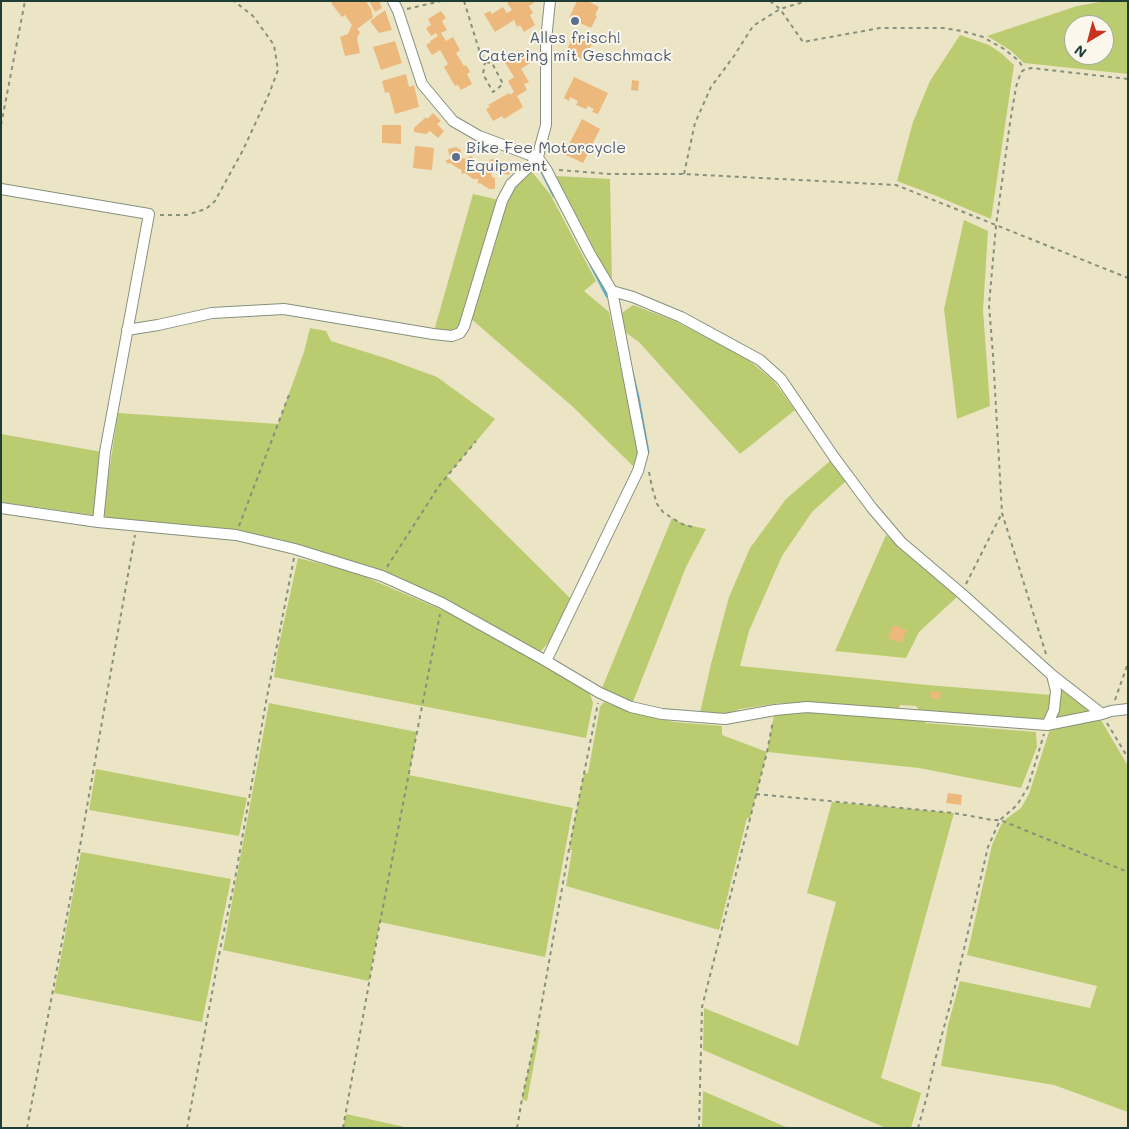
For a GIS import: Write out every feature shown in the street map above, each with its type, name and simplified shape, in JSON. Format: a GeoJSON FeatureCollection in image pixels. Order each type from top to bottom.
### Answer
{"type":"FeatureCollection","features":[{"type":"Feature","properties":{"kind":"street"},"geometry":{"type":"LineString","coordinates":[[393,1],[422,84],[453,121],[479,136],[538,158],[546,168],[590,254],[612,291],[643,453],[638,471],[546,661]]}},
{"type":"Feature","properties":{"kind":"street"},"geometry":{"type":"LineString","coordinates":[[127,330],[212,313],[284,309],[433,334],[452,336],[460,333],[464,327],[502,201],[511,184],[538,158],[546,125],[546,40],[550,1]]}},
{"type":"Feature","properties":{"kind":"street"},"geometry":{"type":"LineString","coordinates":[[1,189],[149,214],[106,452],[98,522]]}},
{"type":"Feature","properties":{"kind":"street"},"geometry":{"type":"LineString","coordinates":[[612,291],[633,297],[681,317],[760,360],[781,379],[834,457],[872,508],[901,542],[1052,675],[1106,713]]}},
{"type":"Feature","properties":{"kind":"street"},"geometry":{"type":"LineString","coordinates":[[1,508],[98,522],[236,535],[295,549],[382,576],[442,603],[546,661],[600,694],[631,707],[662,714],[725,719],[775,710],[807,708],[1047,725],[1128,709]]}},
{"type":"Feature","properties":{"kind":"street"},"geometry":{"type":"LineString","coordinates":[[1047,725],[1054,710],[1056,691],[1052,675]]}},
{"type":"Feature","properties":{"kind":"path"},"geometry":{"type":"LineString","coordinates":[[1,125],[25,1]]}},
{"type":"Feature","properties":{"kind":"path"},"geometry":{"type":"LineString","coordinates":[[149,214],[186,215],[206,210],[215,201],[243,150],[269,94],[278,70],[274,45],[253,16],[234,1]]}},
{"type":"Feature","properties":{"kind":"path"},"geometry":{"type":"LineString","coordinates":[[398,11],[442,1]]}},
{"type":"Feature","properties":{"kind":"path"},"geometry":{"type":"LineString","coordinates":[[464,1],[480,53],[485,62],[483,74],[493,92],[504,84],[492,63],[485,62]]}},
{"type":"Feature","properties":{"kind":"path"},"geometry":{"type":"LineString","coordinates":[[770,1],[780,9],[803,42],[880,28],[942,28],[983,37],[1004,49],[1019,61],[1024,70]]}},
{"type":"Feature","properties":{"kind":"path"},"geometry":{"type":"LineString","coordinates":[[684,174],[695,122],[711,87],[753,26],[780,9],[807,1]]}},
{"type":"Feature","properties":{"kind":"path"},"geometry":{"type":"LineString","coordinates":[[1047,657],[1002,513],[989,305],[996,226],[1016,87],[1019,77],[1024,70],[1031,68],[1128,79]]}},
{"type":"Feature","properties":{"kind":"path"},"geometry":{"type":"LineString","coordinates":[[546,168],[610,174],[684,174],[896,185],[1128,278]]}},
{"type":"Feature","properties":{"kind":"path"},"geometry":{"type":"LineString","coordinates":[[238,530],[289,394]]}},
{"type":"Feature","properties":{"kind":"path"},"geometry":{"type":"LineString","coordinates":[[385,571],[439,486],[476,441]]}},
{"type":"Feature","properties":{"kind":"path"},"geometry":{"type":"LineString","coordinates":[[643,453],[647,461],[657,504],[663,512],[672,518],[682,524],[696,528]]}},
{"type":"Feature","properties":{"kind":"path"},"geometry":{"type":"LineString","coordinates":[[961,593],[1002,513]]}},
{"type":"Feature","properties":{"kind":"path"},"geometry":{"type":"LineString","coordinates":[[26,1128],[79,852],[136,526]]}},
{"type":"Feature","properties":{"kind":"path"},"geometry":{"type":"LineString","coordinates":[[187,1128],[218,959],[235,879],[295,549]]}},
{"type":"Feature","properties":{"kind":"path"},"geometry":{"type":"LineString","coordinates":[[343,1128],[380,922],[442,603]]}},
{"type":"Feature","properties":{"kind":"path"},"geometry":{"type":"LineString","coordinates":[[1128,664],[1106,713],[1128,758]]}},
{"type":"Feature","properties":{"kind":"path"},"geometry":{"type":"LineString","coordinates":[[518,1128],[569,849],[600,694]]}},
{"type":"Feature","properties":{"kind":"path"},"geometry":{"type":"LineString","coordinates":[[699,1128],[702,1007],[767,752],[775,710]]}},
{"type":"Feature","properties":{"kind":"path"},"geometry":{"type":"LineString","coordinates":[[918,1128],[928,1096],[934,1064],[956,983],[988,847],[1000,820],[1017,805],[1028,787],[1047,725]]}},
{"type":"Feature","properties":{"kind":"path"},"geometry":{"type":"LineString","coordinates":[[756,794],[954,813],[1000,820],[1128,872]]}},
{"type":"Feature","properties":{"kind":"green space"},"geometry":{"type":"Polygon","coordinates":[[[1105,1],[1128,1],[1128,74],[1024,63],[1010,50],[987,36],[1077,6],[1105,1]]]}},
{"type":"Feature","properties":{"kind":"green space"},"geometry":{"type":"Polygon","coordinates":[[[960,35],[989,45],[1014,65],[991,219],[897,181],[913,122],[930,81],[960,35]]]}},
{"type":"Feature","properties":{"kind":"green space"},"geometry":{"type":"Polygon","coordinates":[[[532,172],[550,194],[596,281],[584,291],[609,312],[638,450],[634,467],[572,406],[470,318],[504,204],[516,185],[532,172]]]}},
{"type":"Feature","properties":{"kind":"green space"},"geometry":{"type":"Polygon","coordinates":[[[556,176],[610,179],[612,283],[556,176]]]}},
{"type":"Feature","properties":{"kind":"green space"},"geometry":{"type":"Polygon","coordinates":[[[473,194],[499,200],[459,326],[453,333],[434,331],[473,194]]]}},
{"type":"Feature","properties":{"kind":"green space"},"geometry":{"type":"Polygon","coordinates":[[[964,220],[988,231],[983,310],[990,406],[957,419],[944,309],[964,220]]]}},
{"type":"Feature","properties":{"kind":"green space"},"geometry":{"type":"Polygon","coordinates":[[[633,305],[675,321],[745,357],[773,380],[795,410],[740,454],[639,342],[625,332],[622,313],[633,305]]]}},
{"type":"Feature","properties":{"kind":"green space"},"geometry":{"type":"Polygon","coordinates":[[[310,328],[326,331],[331,341],[437,377],[495,419],[447,476],[571,599],[549,642],[540,652],[393,576],[279,539],[231,531],[104,517],[118,413],[278,424],[304,352],[310,328]]]}},
{"type":"Feature","properties":{"kind":"green space"},"geometry":{"type":"Polygon","coordinates":[[[1,434],[102,452],[93,515],[1,502],[1,434]]]}},
{"type":"Feature","properties":{"kind":"green space"},"geometry":{"type":"Polygon","coordinates":[[[830,461],[846,481],[812,512],[782,556],[749,631],[740,666],[927,685],[1052,695],[1044,721],[920,712],[916,706],[900,705],[898,710],[827,704],[780,703],[740,709],[730,713],[700,713],[729,597],[750,548],[786,499],[830,461]]]}},
{"type":"Feature","properties":{"kind":"green space"},"geometry":{"type":"Polygon","coordinates":[[[672,518],[683,524],[706,529],[686,567],[631,707],[600,693],[672,518]]]}},
{"type":"Feature","properties":{"kind":"green space"},"geometry":{"type":"Polygon","coordinates":[[[886,535],[958,596],[919,632],[906,658],[835,651],[886,535]]]}},
{"type":"Feature","properties":{"kind":"green space"},"geometry":{"type":"Polygon","coordinates":[[[298,558],[354,572],[447,612],[589,691],[593,703],[586,738],[274,677],[278,649],[298,558]]]}},
{"type":"Feature","properties":{"kind":"green space"},"geometry":{"type":"Polygon","coordinates":[[[1061,686],[1094,712],[1057,719],[1061,686]]]}},
{"type":"Feature","properties":{"kind":"green space"},"geometry":{"type":"Polygon","coordinates":[[[604,702],[635,713],[674,722],[722,726],[722,735],[767,752],[750,818],[747,818],[719,930],[566,886],[572,850],[569,849],[584,773],[588,773],[600,707],[604,702]]]}},
{"type":"Feature","properties":{"kind":"green space"},"geometry":{"type":"Polygon","coordinates":[[[269,703],[417,732],[409,775],[573,808],[545,957],[380,922],[369,981],[223,950],[269,703]]]}},
{"type":"Feature","properties":{"kind":"green space"},"geometry":{"type":"Polygon","coordinates":[[[775,710],[926,716],[925,723],[1036,732],[1037,747],[1021,788],[919,768],[767,752],[775,710]]]}},
{"type":"Feature","properties":{"kind":"green space"},"geometry":{"type":"Polygon","coordinates":[[[1101,720],[1128,766],[1128,1112],[1054,1085],[941,1066],[948,1025],[960,981],[1090,1008],[1097,986],[967,955],[992,845],[1001,825],[1021,808],[1029,794],[1050,729],[1101,720]]]}},
{"type":"Feature","properties":{"kind":"green space"},"geometry":{"type":"Polygon","coordinates":[[[96,769],[247,798],[239,836],[89,810],[96,769]]]}},
{"type":"Feature","properties":{"kind":"green space"},"geometry":{"type":"Polygon","coordinates":[[[832,802],[954,813],[881,1078],[921,1093],[911,1128],[886,1128],[703,1050],[704,1008],[798,1046],[836,902],[807,893],[832,802]]]}},
{"type":"Feature","properties":{"kind":"green space"},"geometry":{"type":"Polygon","coordinates":[[[81,852],[231,879],[202,1022],[54,993],[81,852]]]}},
{"type":"Feature","properties":{"kind":"green space"},"geometry":{"type":"Polygon","coordinates":[[[537,1030],[540,1031],[527,1101],[522,1099],[537,1030]]]}},
{"type":"Feature","properties":{"kind":"green space"},"geometry":{"type":"Polygon","coordinates":[[[703,1091],[788,1128],[702,1128],[703,1091]]]}},
{"type":"Feature","properties":{"kind":"green space"},"geometry":{"type":"Polygon","coordinates":[[[346,1114],[409,1128],[343,1128],[346,1114]]]}},
{"type":"Feature","properties":{"kind":"building"},"geometry":{"type":"Polygon","coordinates":[[[333,1],[366,1],[371,9],[373,17],[357,29],[360,32],[357,38],[360,53],[345,56],[340,37],[348,34],[352,25],[345,15],[342,17],[331,3],[333,1]]]}},
{"type":"Feature","properties":{"kind":"building"},"geometry":{"type":"Polygon","coordinates":[[[369,1],[379,1],[382,8],[375,12],[369,1]]]}},
{"type":"Feature","properties":{"kind":"building"},"geometry":{"type":"Polygon","coordinates":[[[510,1],[533,1],[534,3],[529,6],[533,13],[530,15],[535,25],[524,32],[520,25],[517,27],[514,20],[495,32],[484,14],[490,11],[492,14],[503,7],[507,13],[512,10],[507,3],[510,1]]]}},
{"type":"Feature","properties":{"kind":"building"},"geometry":{"type":"Polygon","coordinates":[[[577,1],[588,1],[599,7],[591,28],[569,18],[577,1]]]}},
{"type":"Feature","properties":{"kind":"building"},"geometry":{"type":"Polygon","coordinates":[[[385,10],[392,30],[379,33],[370,21],[385,10]]]}},
{"type":"Feature","properties":{"kind":"building"},"geometry":{"type":"Polygon","coordinates":[[[441,11],[446,18],[442,21],[447,30],[441,33],[446,41],[453,37],[460,50],[456,53],[470,72],[467,74],[472,84],[461,90],[458,85],[455,86],[444,67],[448,64],[440,50],[432,55],[426,45],[438,36],[436,33],[431,36],[426,28],[431,25],[428,19],[441,11]]]}},
{"type":"Feature","properties":{"kind":"building"},"geometry":{"type":"Polygon","coordinates":[[[576,31],[594,40],[584,60],[566,51],[576,31]]]}},
{"type":"Feature","properties":{"kind":"building"},"geometry":{"type":"Polygon","coordinates":[[[395,41],[402,63],[381,70],[373,47],[395,41]]]}},
{"type":"Feature","properties":{"kind":"building"},"geometry":{"type":"Polygon","coordinates":[[[518,50],[523,58],[526,57],[530,63],[521,69],[529,82],[524,84],[527,90],[517,96],[523,107],[504,119],[502,116],[493,121],[486,109],[490,107],[488,105],[514,92],[508,81],[514,77],[504,61],[518,50]]]}},
{"type":"Feature","properties":{"kind":"building"},"geometry":{"type":"Polygon","coordinates":[[[406,74],[409,87],[414,85],[419,107],[395,114],[389,92],[385,93],[382,81],[406,74]]]}},
{"type":"Feature","properties":{"kind":"building"},"geometry":{"type":"Polygon","coordinates":[[[574,77],[608,93],[598,114],[592,112],[594,109],[588,106],[586,109],[576,105],[578,101],[570,97],[569,101],[564,98],[574,77]]]}},
{"type":"Feature","properties":{"kind":"building"},"geometry":{"type":"Polygon","coordinates":[[[632,80],[639,81],[638,91],[631,90],[632,80]]]}},
{"type":"Feature","properties":{"kind":"building"},"geometry":{"type":"Polygon","coordinates":[[[433,113],[441,121],[437,124],[444,131],[438,138],[430,131],[426,134],[414,132],[414,128],[433,113]]]}},
{"type":"Feature","properties":{"kind":"building"},"geometry":{"type":"Polygon","coordinates":[[[582,119],[600,129],[583,163],[564,154],[582,119]]]}},
{"type":"Feature","properties":{"kind":"building"},"geometry":{"type":"Polygon","coordinates":[[[382,125],[401,125],[401,144],[382,143],[382,125]]]}},
{"type":"Feature","properties":{"kind":"building"},"geometry":{"type":"Polygon","coordinates":[[[415,146],[434,148],[432,170],[413,168],[415,146]]]}},
{"type":"Feature","properties":{"kind":"building"},"geometry":{"type":"Polygon","coordinates":[[[456,147],[461,150],[460,156],[464,159],[471,156],[476,160],[476,166],[479,168],[486,167],[491,159],[512,164],[509,175],[490,170],[493,171],[491,176],[495,178],[495,189],[489,189],[480,183],[478,184],[478,179],[473,179],[465,173],[462,174],[461,169],[450,163],[447,164],[446,160],[450,159],[448,149],[456,147]]]}},
{"type":"Feature","properties":{"kind":"building"},"geometry":{"type":"Polygon","coordinates":[[[893,625],[907,630],[901,643],[888,638],[893,625]]]}},
{"type":"Feature","properties":{"kind":"building"},"geometry":{"type":"Polygon","coordinates":[[[931,691],[941,692],[940,699],[930,698],[931,691]]]}},
{"type":"Feature","properties":{"kind":"building"},"geometry":{"type":"Polygon","coordinates":[[[948,793],[962,795],[961,805],[946,803],[948,793]]]}},
{"type":"Feature","properties":{"kind":"waterway"},"geometry":{"type":"LineString","coordinates":[[540,168],[554,196]]}},
{"type":"Feature","properties":{"kind":"waterway"},"geometry":{"type":"LineString","coordinates":[[590,263],[607,296]]}},
{"type":"Feature","properties":{"kind":"waterway"},"geometry":{"type":"LineString","coordinates":[[632,372],[648,452]]}},
{"type":"Feature","properties":{"kind":"place","name":"Alles frisch! Catering mit Geschmack"},"geometry":{"type":"Point","coordinates":[575,21]}},
{"type":"Feature","properties":{"kind":"place","name":"Bike Fee Motorcycle Equipment"},"geometry":{"type":"Point","coordinates":[456,157]}}]}
